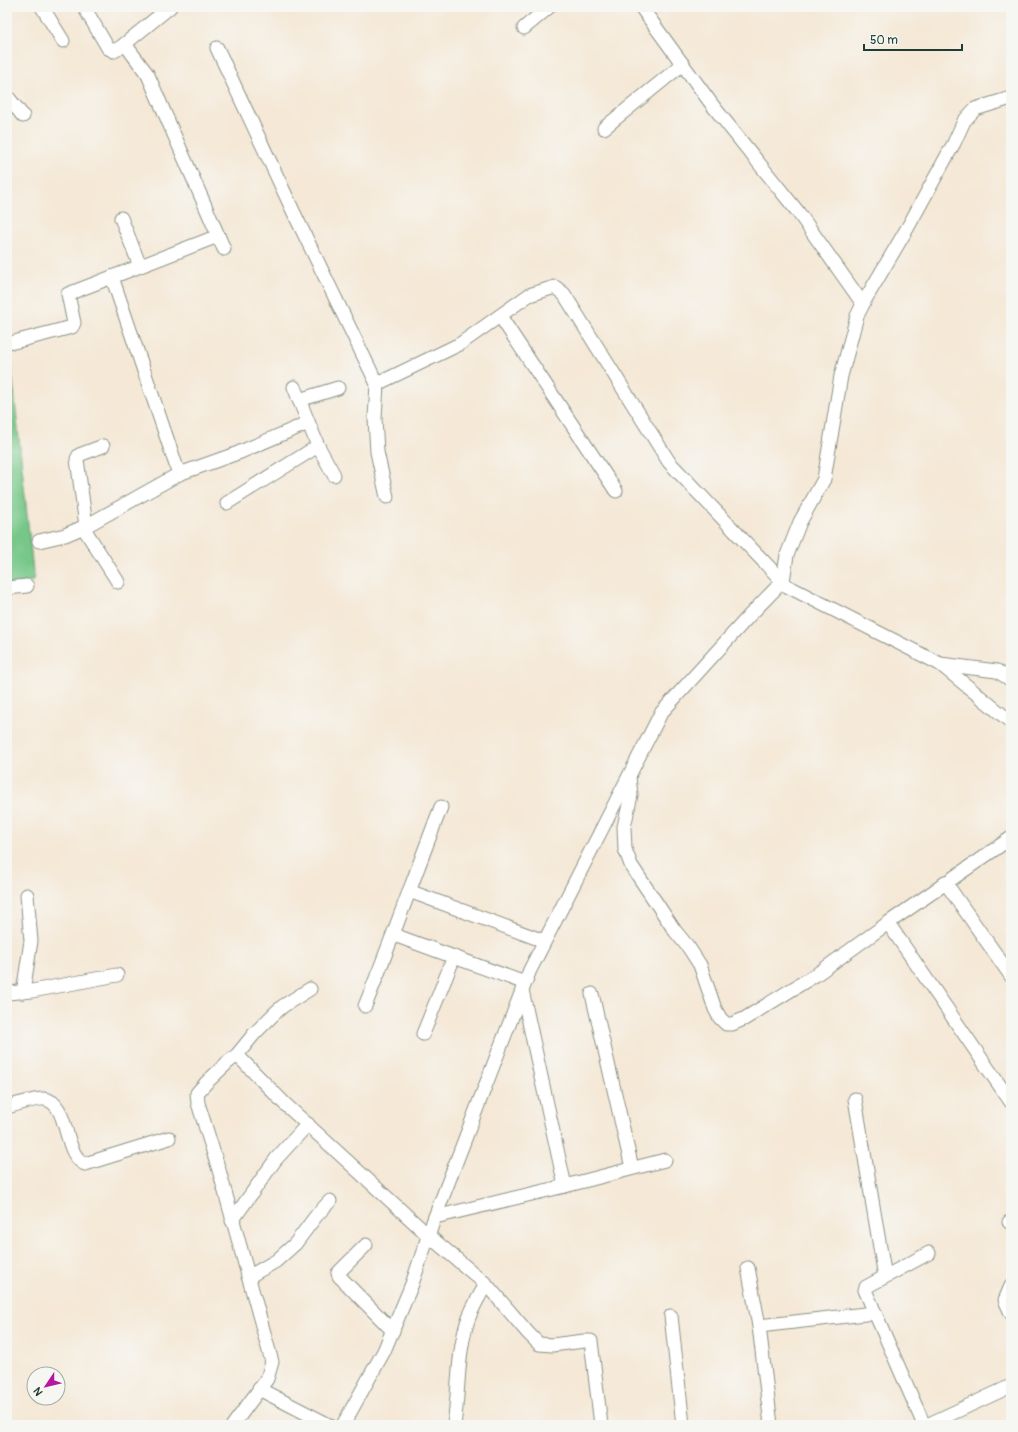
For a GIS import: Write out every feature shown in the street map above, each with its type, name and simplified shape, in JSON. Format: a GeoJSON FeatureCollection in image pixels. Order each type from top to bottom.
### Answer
{"type":"FeatureCollection","features":[{"type":"Feature","properties":{"kind":"street"},"geometry":{"type":"LineString","coordinates":[[42,7],[63,41]]}},
{"type":"Feature","properties":{"kind":"street"},"geometry":{"type":"LineString","coordinates":[[84,7],[108,48],[114,51],[125,44],[170,7]]}},
{"type":"Feature","properties":{"kind":"street"},"geometry":{"type":"LineString","coordinates":[[524,28],[549,7]]}},
{"type":"Feature","properties":{"kind":"street"},"geometry":{"type":"LineString","coordinates":[[641,7],[713,106],[798,212],[863,304]]}},
{"type":"Feature","properties":{"kind":"street"},"geometry":{"type":"LineString","coordinates":[[125,44],[148,75],[224,249]]}},
{"type":"Feature","properties":{"kind":"street"},"geometry":{"type":"LineString","coordinates":[[217,48],[294,213],[377,384],[377,452],[388,497]]}},
{"type":"Feature","properties":{"kind":"street"},"geometry":{"type":"LineString","coordinates":[[604,128],[683,64]]}},
{"type":"Feature","properties":{"kind":"street"},"geometry":{"type":"LineString","coordinates":[[7,96],[23,116]]}},
{"type":"Feature","properties":{"kind":"street"},"geometry":{"type":"LineString","coordinates":[[343,1425],[384,1351],[393,1331],[530,970],[661,713],[749,616],[783,581],[787,555],[800,522],[824,479],[841,376],[858,316],[863,304],[954,143],[964,121],[975,109],[1011,98]]}},
{"type":"Feature","properties":{"kind":"street"},"geometry":{"type":"LineString","coordinates":[[120,218],[140,266]]}},
{"type":"Feature","properties":{"kind":"street"},"geometry":{"type":"LineString","coordinates":[[14,342],[72,327],[74,322],[68,294],[218,236]]}},
{"type":"Feature","properties":{"kind":"street"},"geometry":{"type":"LineString","coordinates":[[112,277],[179,474]]}},
{"type":"Feature","properties":{"kind":"street"},"geometry":{"type":"LineString","coordinates":[[377,384],[460,344],[529,295],[556,287],[564,294],[669,462],[787,586],[940,664],[1011,722]]}},
{"type":"Feature","properties":{"kind":"street"},"geometry":{"type":"LineString","coordinates":[[500,316],[616,491]]}},
{"type":"Feature","properties":{"kind":"street"},"geometry":{"type":"LineString","coordinates":[[294,387],[318,446],[334,475]]}},
{"type":"Feature","properties":{"kind":"street"},"geometry":{"type":"LineString","coordinates":[[299,400],[338,388]]}},
{"type":"Feature","properties":{"kind":"street"},"geometry":{"type":"LineString","coordinates":[[39,541],[65,535],[85,526],[179,474],[238,453],[308,423]]}},
{"type":"Feature","properties":{"kind":"street"},"geometry":{"type":"LineString","coordinates":[[103,446],[79,455],[77,459],[85,526],[118,582]]}},
{"type":"Feature","properties":{"kind":"street"},"geometry":{"type":"LineString","coordinates":[[227,502],[318,446]]}},
{"type":"Feature","properties":{"kind":"street"},"geometry":{"type":"LineString","coordinates":[[7,588],[27,586]]}},
{"type":"Feature","properties":{"kind":"street"},"geometry":{"type":"LineString","coordinates":[[940,664],[997,670],[1011,680]]}},
{"type":"Feature","properties":{"kind":"street"},"geometry":{"type":"LineString","coordinates":[[629,777],[630,795],[624,827],[625,849],[631,865],[675,931],[689,948],[700,965],[715,1009],[720,1018],[726,1024],[732,1024],[744,1019],[817,974],[945,882],[1009,844]]}},
{"type":"Feature","properties":{"kind":"street"},"geometry":{"type":"LineString","coordinates":[[366,1006],[394,935],[440,807]]}},
{"type":"Feature","properties":{"kind":"street"},"geometry":{"type":"LineString","coordinates":[[945,882],[1011,976]]}},
{"type":"Feature","properties":{"kind":"street"},"geometry":{"type":"LineString","coordinates":[[409,891],[544,941]]}},
{"type":"Feature","properties":{"kind":"street"},"geometry":{"type":"LineString","coordinates":[[23,992],[31,941],[27,895]]}},
{"type":"Feature","properties":{"kind":"street"},"geometry":{"type":"LineString","coordinates":[[888,923],[1011,1102]]}},
{"type":"Feature","properties":{"kind":"street"},"geometry":{"type":"LineString","coordinates":[[394,935],[454,957],[523,987]]}},
{"type":"Feature","properties":{"kind":"street"},"geometry":{"type":"LineString","coordinates":[[423,1034],[454,957]]}},
{"type":"Feature","properties":{"kind":"street"},"geometry":{"type":"LineString","coordinates":[[7,993],[23,992],[117,975]]}},
{"type":"Feature","properties":{"kind":"street"},"geometry":{"type":"LineString","coordinates":[[523,987],[565,1186]]}},
{"type":"Feature","properties":{"kind":"street"},"geometry":{"type":"LineString","coordinates":[[233,1425],[267,1379],[272,1362],[219,1170],[198,1103],[197,1093],[226,1063],[237,1055],[254,1034],[283,1006],[310,990]]}},
{"type":"Feature","properties":{"kind":"street"},"geometry":{"type":"LineString","coordinates":[[592,994],[632,1168]]}},
{"type":"Feature","properties":{"kind":"street"},"geometry":{"type":"LineString","coordinates":[[237,1055],[286,1104],[428,1236],[486,1284],[528,1334],[539,1344],[552,1345],[584,1341],[591,1342],[601,1425]]}},
{"type":"Feature","properties":{"kind":"street"},"geometry":{"type":"LineString","coordinates":[[7,1107],[44,1098],[52,1102],[59,1110],[74,1154],[79,1161],[85,1164],[169,1138]]}},
{"type":"Feature","properties":{"kind":"street"},"geometry":{"type":"LineString","coordinates":[[855,1099],[885,1277]]}},
{"type":"Feature","properties":{"kind":"street"},"geometry":{"type":"LineString","coordinates":[[232,1221],[276,1159],[308,1124]]}},
{"type":"Feature","properties":{"kind":"street"},"geometry":{"type":"LineString","coordinates":[[436,1217],[665,1160]]}},
{"type":"Feature","properties":{"kind":"street"},"geometry":{"type":"LineString","coordinates":[[248,1277],[276,1261],[295,1244],[316,1216],[330,1201]]}},
{"type":"Feature","properties":{"kind":"street"},"geometry":{"type":"LineString","coordinates":[[366,1245],[338,1272],[339,1276],[393,1331]]}},
{"type":"Feature","properties":{"kind":"street"},"geometry":{"type":"LineString","coordinates":[[929,1253],[866,1287],[865,1290],[925,1425],[1011,1386]]}},
{"type":"Feature","properties":{"kind":"street"},"geometry":{"type":"LineString","coordinates":[[748,1268],[759,1326],[771,1425]]}},
{"type":"Feature","properties":{"kind":"street"},"geometry":{"type":"LineString","coordinates":[[454,1425],[462,1344],[467,1324],[473,1309],[486,1284]]}},
{"type":"Feature","properties":{"kind":"street"},"geometry":{"type":"LineString","coordinates":[[1011,1286],[1005,1300],[1011,1313]]}},
{"type":"Feature","properties":{"kind":"street"},"geometry":{"type":"LineString","coordinates":[[759,1326],[874,1313]]}},
{"type":"Feature","properties":{"kind":"street"},"geometry":{"type":"LineString","coordinates":[[671,1316],[683,1425]]}},
{"type":"Feature","properties":{"kind":"street"},"geometry":{"type":"LineString","coordinates":[[259,1389],[329,1425]]}},
{"type":"Feature","properties":{"kind":"green space"},"geometry":{"type":"Polygon","coordinates":[[[9,344],[34,581],[7,585],[7,345],[9,344]]]}}]}
